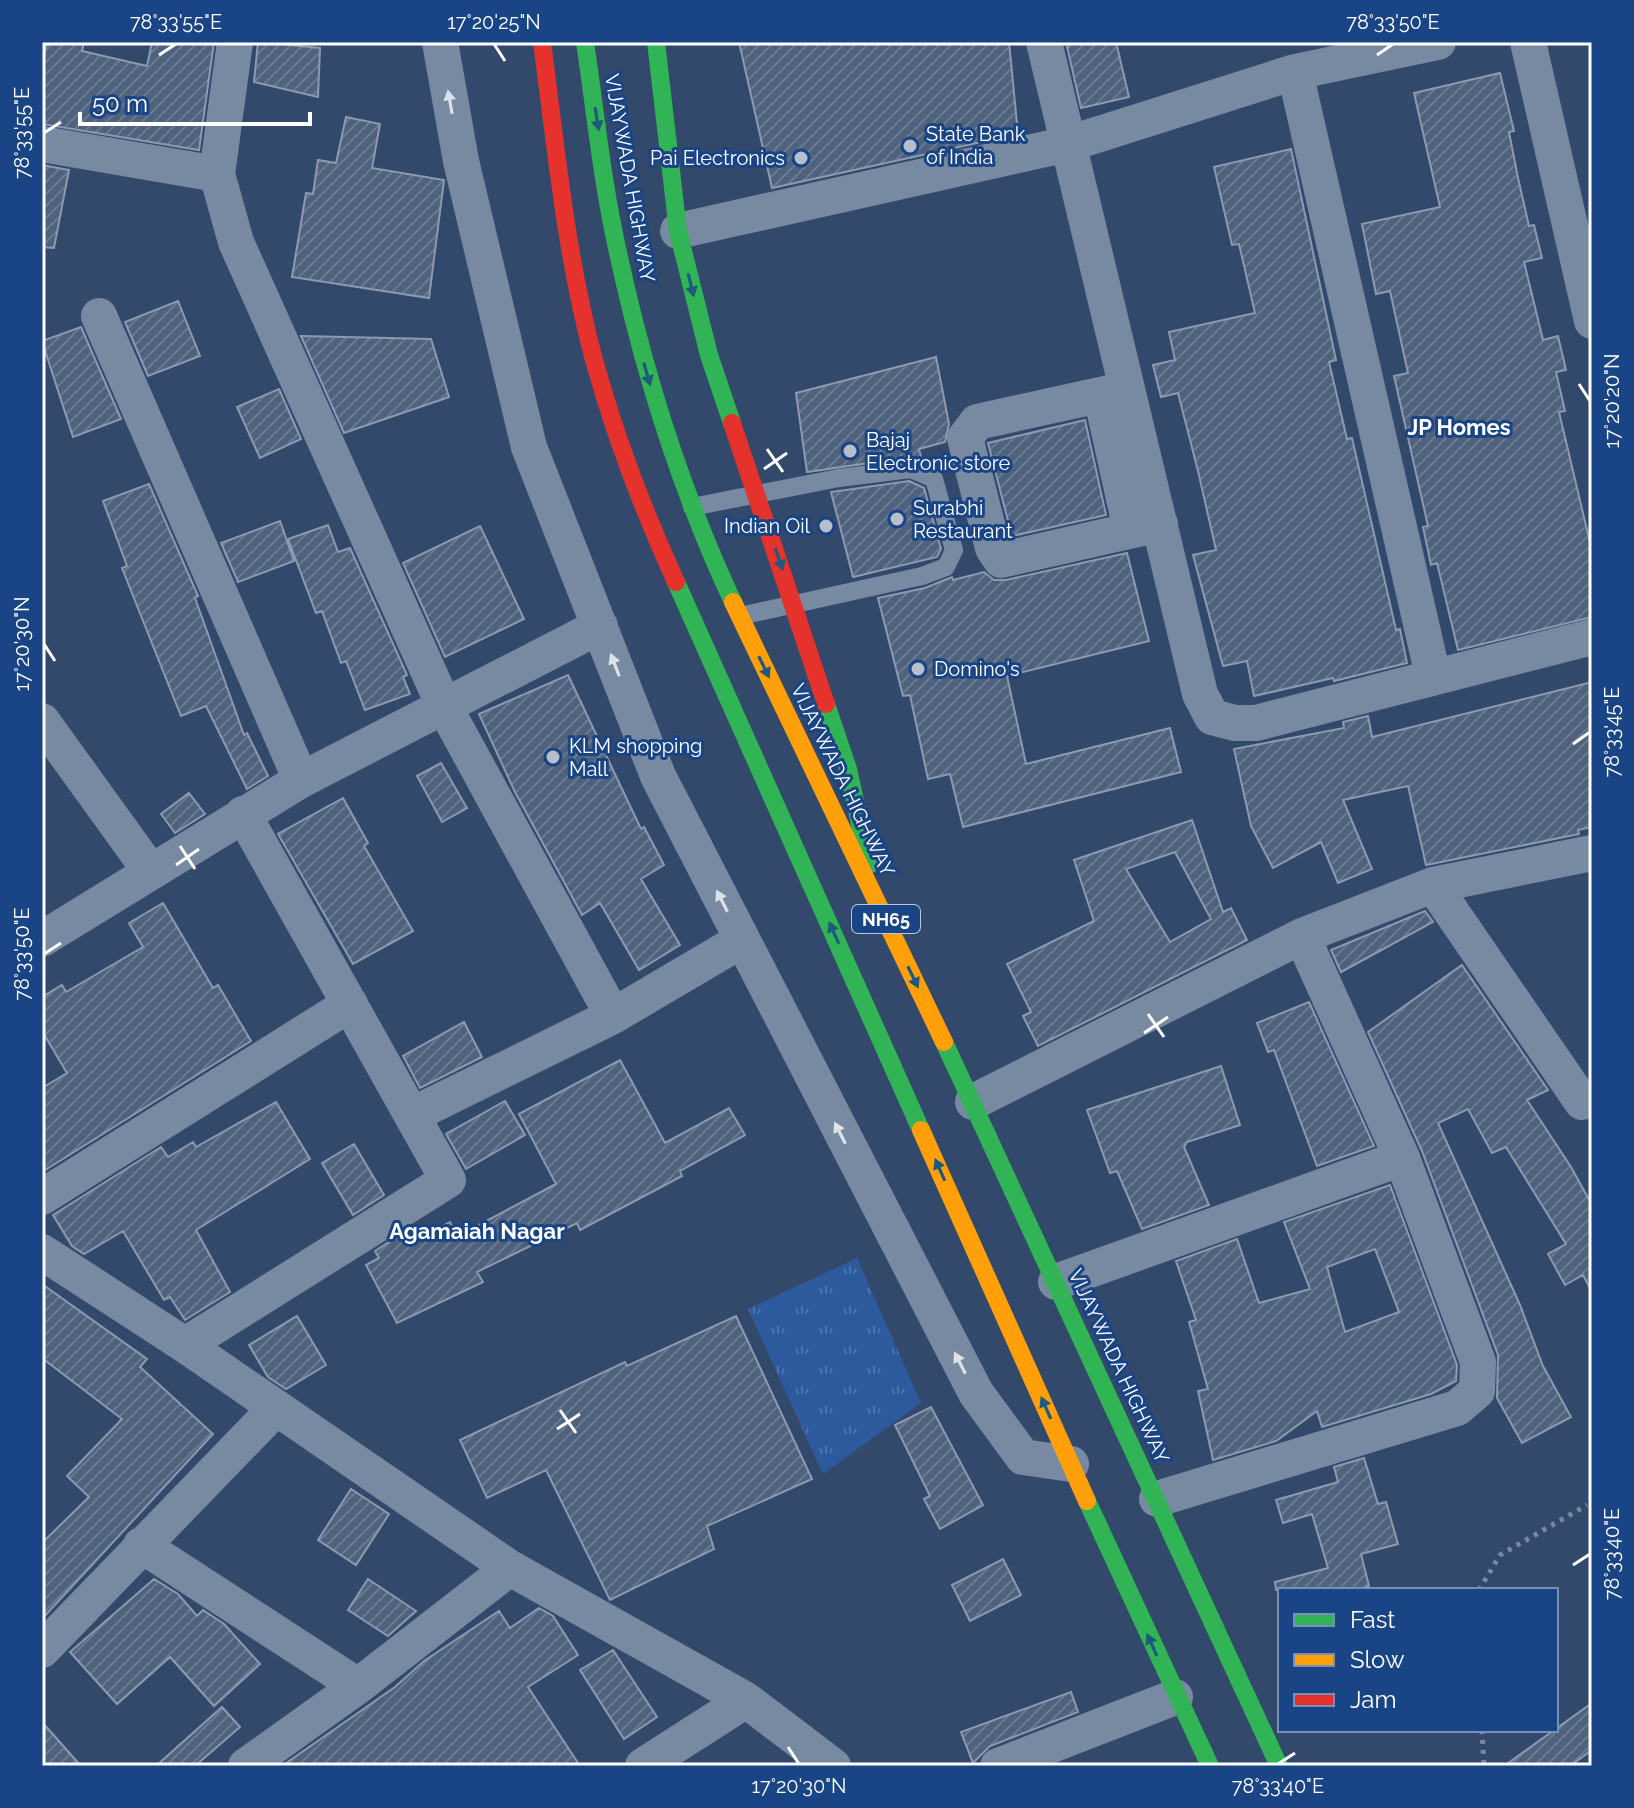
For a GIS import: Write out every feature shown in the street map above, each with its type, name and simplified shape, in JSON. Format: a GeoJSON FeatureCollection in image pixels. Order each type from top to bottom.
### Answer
{"type":"FeatureCollection","features":[{"type":"Feature","properties":{"kind":"main road","name":"NH65"},"geometry":{"type":"LineString","coordinates":[[542,42],[568,237],[594,359],[641,505],[1175,1697],[1210,1766]]}},
{"type":"Feature","properties":{"kind":"main road","name":"VIJAYWADA HIGHWAY"},"geometry":{"type":"LineString","coordinates":[[585,42],[616,245],[646,373],[692,507],[740,616],[973,1102],[1056,1282],[1078,1338],[1157,1499],[1277,1766]]}},
{"type":"Feature","properties":{"kind":"main road"},"geometry":{"type":"LineString","coordinates":[[656,42],[678,231],[709,355],[795,603],[848,769],[876,898]]}},
{"type":"Feature","properties":{"kind":"street"},"geometry":{"type":"LineString","coordinates":[[235,42],[217,174],[236,242],[444,706],[613,1016]]}},
{"type":"Feature","properties":{"kind":"street"},"geometry":{"type":"LineString","coordinates":[[440,42],[461,161],[529,447],[658,776],[976,1393],[1023,1457],[1071,1464]]}},
{"type":"Feature","properties":{"kind":"street"},"geometry":{"type":"LineString","coordinates":[[1044,42],[1068,144],[1114,392],[1146,527],[1200,694],[1212,717],[1235,723],[1256,723],[1592,637]]}},
{"type":"Feature","properties":{"kind":"street"},"geometry":{"type":"LineString","coordinates":[[678,231],[1068,144],[1295,72],[1438,42]]}},
{"type":"Feature","properties":{"kind":"street"},"geometry":{"type":"LineString","coordinates":[[1528,42],[1585,257],[1592,321]]}},
{"type":"Feature","properties":{"kind":"street"},"geometry":{"type":"LineString","coordinates":[[1295,72],[1433,676]]}},
{"type":"Feature","properties":{"kind":"street"},"geometry":{"type":"LineString","coordinates":[[42,144],[217,174]]}},
{"type":"Feature","properties":{"kind":"street"},"geometry":{"type":"LineString","coordinates":[[99,316],[301,780]]}},
{"type":"Feature","properties":{"kind":"street"},"geometry":{"type":"LineString","coordinates":[[1114,392],[977,422],[965,438],[993,548],[1001,560],[1146,527]]}},
{"type":"Feature","properties":{"kind":"street"},"geometry":{"type":"LineString","coordinates":[[43,936],[301,780],[600,626]]}},
{"type":"Feature","properties":{"kind":"street"},"geometry":{"type":"LineString","coordinates":[[42,721],[151,872]]}},
{"type":"Feature","properties":{"kind":"street"},"geometry":{"type":"LineString","coordinates":[[185,1345],[448,1180],[243,814]]}},
{"type":"Feature","properties":{"kind":"street"},"geometry":{"type":"LineString","coordinates":[[973,1102],[1302,936],[1433,885],[1592,853]]}},
{"type":"Feature","properties":{"kind":"street"},"geometry":{"type":"LineString","coordinates":[[1433,885],[1582,1102]]}},
{"type":"Feature","properties":{"kind":"street"},"geometry":{"type":"LineString","coordinates":[[1157,1499],[1457,1408],[1477,1391],[1478,1362],[1402,1158],[1302,936]]}},
{"type":"Feature","properties":{"kind":"street"},"geometry":{"type":"LineString","coordinates":[[412,1115],[613,1016],[742,940]]}},
{"type":"Feature","properties":{"kind":"street"},"geometry":{"type":"LineString","coordinates":[[42,1197],[350,1004]]}},
{"type":"Feature","properties":{"kind":"street"},"geometry":{"type":"LineString","coordinates":[[1056,1282],[1402,1158]]}},
{"type":"Feature","properties":{"kind":"street"},"geometry":{"type":"LineString","coordinates":[[42,1252],[185,1345],[510,1568],[746,1700],[833,1766]]}},
{"type":"Feature","properties":{"kind":"street"},"geometry":{"type":"LineString","coordinates":[[42,1650],[276,1408]]}},
{"type":"Feature","properties":{"kind":"street"},"geometry":{"type":"LineString","coordinates":[[141,1545],[358,1686]]}},
{"type":"Feature","properties":{"kind":"street"},"geometry":{"type":"LineString","coordinates":[[246,1766],[358,1686],[510,1568]]}},
{"type":"Feature","properties":{"kind":"street"},"geometry":{"type":"LineString","coordinates":[[998,1766],[1175,1697]]}},
{"type":"Feature","properties":{"kind":"street"},"geometry":{"type":"LineString","coordinates":[[643,1766],[746,1700]]}},
{"type":"Feature","properties":{"kind":"lane"},"geometry":{"type":"LineString","coordinates":[[692,507],[758,497],[839,478],[911,469],[934,479],[954,550],[946,567],[922,576],[740,616]]}},
{"type":"Feature","properties":{"kind":"path"},"geometry":{"type":"LineString","coordinates":[[1480,1588],[1500,1555],[1587,1505]]}},
{"type":"Feature","properties":{"kind":"path"},"geometry":{"type":"LineString","coordinates":[[1482,1732],[1484,1766]]}},
{"type":"Feature","properties":{"kind":"green space"},"geometry":{"type":"Polygon","coordinates":[[[857,1258],[921,1403],[823,1474],[748,1309],[857,1258]]]}},
{"type":"Feature","properties":{"kind":"building"},"geometry":{"type":"Polygon","coordinates":[[[47,42],[84,42],[82,51],[147,66],[152,42],[214,42],[199,150],[42,124],[42,67],[47,42]]]}},
{"type":"Feature","properties":{"kind":"building"},"geometry":{"type":"Polygon","coordinates":[[[258,42],[320,48],[318,97],[254,82],[258,42]]]}},
{"type":"Feature","properties":{"kind":"building"},"geometry":{"type":"Polygon","coordinates":[[[739,42],[1009,42],[1018,134],[772,188],[739,42]]]}},
{"type":"Feature","properties":{"kind":"building"},"geometry":{"type":"Polygon","coordinates":[[[1066,42],[1116,42],[1129,97],[1081,108],[1066,42]]]}},
{"type":"Feature","properties":{"kind":"building"},"geometry":{"type":"Polygon","coordinates":[[[1500,73],[1514,131],[1509,132],[1518,178],[1529,226],[1534,225],[1542,258],[1524,262],[1543,340],[1558,336],[1566,370],[1556,372],[1565,411],[1559,412],[1592,551],[1592,617],[1458,650],[1437,563],[1431,565],[1423,527],[1428,526],[1394,376],[1408,373],[1390,291],[1376,294],[1362,224],[1440,207],[1414,93],[1500,73]]]}},
{"type":"Feature","properties":{"kind":"building"},"geometry":{"type":"Polygon","coordinates":[[[346,117],[380,124],[372,168],[444,180],[429,298],[292,277],[306,193],[313,194],[318,160],[336,163],[346,117]]]}},
{"type":"Feature","properties":{"kind":"building"},"geometry":{"type":"Polygon","coordinates":[[[1291,149],[1336,360],[1329,362],[1347,439],[1352,438],[1396,630],[1400,629],[1407,663],[1254,696],[1247,661],[1223,666],[1193,555],[1216,550],[1198,471],[1178,393],[1161,397],[1153,365],[1175,360],[1169,332],[1255,313],[1239,244],[1232,245],[1214,167],[1291,149]]]}},
{"type":"Feature","properties":{"kind":"building"},"geometry":{"type":"Polygon","coordinates":[[[42,165],[69,170],[54,248],[42,247],[42,165]]]}},
{"type":"Feature","properties":{"kind":"building"},"geometry":{"type":"Polygon","coordinates":[[[178,301],[200,356],[148,376],[125,322],[178,301]]]}},
{"type":"Feature","properties":{"kind":"building"},"geometry":{"type":"Polygon","coordinates":[[[81,327],[121,419],[73,437],[42,341],[81,327]]]}},
{"type":"Feature","properties":{"kind":"building"},"geometry":{"type":"Polygon","coordinates":[[[301,336],[431,339],[449,397],[344,433],[301,336]]]}},
{"type":"Feature","properties":{"kind":"building"},"geometry":{"type":"Polygon","coordinates":[[[936,357],[949,424],[945,442],[919,449],[922,461],[910,457],[807,472],[796,393],[936,357]]]}},
{"type":"Feature","properties":{"kind":"building"},"geometry":{"type":"Polygon","coordinates":[[[279,389],[301,439],[260,458],[237,407],[279,389]]]}},
{"type":"Feature","properties":{"kind":"building"},"geometry":{"type":"Polygon","coordinates":[[[1085,420],[1106,515],[1012,536],[988,443],[1085,420]]]}},
{"type":"Feature","properties":{"kind":"building"},"geometry":{"type":"Polygon","coordinates":[[[909,481],[924,488],[941,549],[937,557],[853,577],[831,492],[909,481]]]}},
{"type":"Feature","properties":{"kind":"building"},"geometry":{"type":"Polygon","coordinates":[[[149,484],[198,596],[195,598],[244,735],[247,733],[268,776],[247,789],[206,706],[181,716],[122,568],[127,566],[103,501],[149,484]]]}},
{"type":"Feature","properties":{"kind":"building"},"geometry":{"type":"Polygon","coordinates":[[[280,521],[294,561],[238,582],[221,543],[280,521]]]}},
{"type":"Feature","properties":{"kind":"building"},"geometry":{"type":"Polygon","coordinates":[[[328,525],[338,552],[350,548],[407,675],[403,677],[410,694],[365,710],[346,661],[341,663],[322,611],[316,613],[288,539],[328,525]]]}},
{"type":"Feature","properties":{"kind":"building"},"geometry":{"type":"Polygon","coordinates":[[[480,526],[524,619],[445,657],[403,563],[480,526]]]}},
{"type":"Feature","properties":{"kind":"building"},"geometry":{"type":"Polygon","coordinates":[[[1127,553],[1149,641],[1007,676],[1026,764],[1170,728],[1181,772],[963,827],[950,774],[928,779],[910,695],[903,696],[878,598],[925,588],[952,577],[953,580],[984,572],[994,580],[1006,580],[1127,553]]]}},
{"type":"Feature","properties":{"kind":"building"},"geometry":{"type":"Polygon","coordinates":[[[568,675],[641,829],[644,827],[664,865],[641,879],[680,945],[639,970],[600,903],[582,915],[515,792],[479,714],[568,675]]]}},
{"type":"Feature","properties":{"kind":"building"},"geometry":{"type":"Polygon","coordinates":[[[1592,682],[1592,827],[1578,830],[1579,834],[1426,865],[1408,786],[1343,800],[1372,869],[1338,883],[1321,842],[1273,868],[1251,826],[1234,749],[1344,728],[1343,722],[1368,716],[1372,737],[1592,682]]]}},
{"type":"Feature","properties":{"kind":"building"},"geometry":{"type":"Polygon","coordinates":[[[441,763],[467,808],[442,822],[417,776],[441,763]]]}},
{"type":"Feature","properties":{"kind":"building"},"geometry":{"type":"Polygon","coordinates":[[[189,793],[205,814],[175,833],[161,814],[189,793]]]}},
{"type":"Feature","properties":{"kind":"building"},"geometry":{"type":"Polygon","coordinates":[[[343,798],[368,843],[364,846],[413,931],[353,964],[278,834],[343,798]]]}},
{"type":"Feature","properties":{"kind":"building"},"geometry":{"type":"Polygon","coordinates":[[[1192,820],[1223,912],[1231,908],[1247,940],[1038,1046],[1023,1016],[1031,1012],[1007,964],[1094,921],[1074,860],[1192,820]],[[1175,852],[1126,869],[1170,942],[1211,919],[1175,852]]]}},
{"type":"Feature","properties":{"kind":"building"},"geometry":{"type":"Polygon","coordinates":[[[163,903],[213,988],[218,985],[251,1041],[42,1172],[42,1088],[67,1073],[42,1031],[42,997],[62,985],[66,992],[143,947],[129,923],[163,903]]]}},
{"type":"Feature","properties":{"kind":"building"},"geometry":{"type":"Polygon","coordinates":[[[1425,911],[1433,922],[1341,972],[1331,950],[1425,911]]]}},
{"type":"Feature","properties":{"kind":"building"},"geometry":{"type":"Polygon","coordinates":[[[1462,965],[1548,1090],[1527,1100],[1592,1205],[1592,1292],[1583,1275],[1565,1285],[1548,1254],[1566,1244],[1506,1147],[1492,1153],[1468,1109],[1438,1123],[1520,1305],[1543,1366],[1571,1417],[1522,1443],[1497,1398],[1498,1355],[1422,1151],[1368,1032],[1462,965]]]}},
{"type":"Feature","properties":{"kind":"building"},"geometry":{"type":"Polygon","coordinates":[[[1309,1002],[1374,1146],[1317,1166],[1274,1050],[1268,1052],[1257,1023],[1309,1002]]]}},
{"type":"Feature","properties":{"kind":"building"},"geometry":{"type":"Polygon","coordinates":[[[464,1022],[482,1057],[420,1088],[403,1056],[464,1022]]]}},
{"type":"Feature","properties":{"kind":"building"},"geometry":{"type":"Polygon","coordinates":[[[620,1060],[665,1143],[729,1108],[745,1135],[680,1171],[682,1176],[580,1230],[577,1223],[477,1272],[483,1282],[397,1323],[366,1265],[379,1258],[375,1251],[406,1231],[412,1243],[450,1222],[458,1236],[556,1184],[519,1114],[620,1060]]]}},
{"type":"Feature","properties":{"kind":"building"},"geometry":{"type":"Polygon","coordinates":[[[1221,1066],[1240,1125],[1187,1142],[1184,1147],[1209,1205],[1142,1229],[1117,1171],[1110,1173],[1087,1110],[1221,1066]]]}},
{"type":"Feature","properties":{"kind":"building"},"geometry":{"type":"Polygon","coordinates":[[[505,1101],[525,1135],[466,1169],[446,1134],[505,1101]]]}},
{"type":"Feature","properties":{"kind":"building"},"geometry":{"type":"Polygon","coordinates":[[[276,1102],[310,1159],[196,1230],[230,1292],[185,1320],[170,1297],[164,1300],[123,1231],[84,1254],[72,1246],[53,1215],[161,1147],[168,1157],[193,1142],[196,1147],[276,1102]]]}},
{"type":"Feature","properties":{"kind":"building"},"geometry":{"type":"Polygon","coordinates":[[[354,1144],[384,1195],[353,1215],[322,1163],[354,1144]]]}},
{"type":"Feature","properties":{"kind":"building"},"geometry":{"type":"Polygon","coordinates":[[[1390,1185],[1457,1365],[1456,1381],[1431,1394],[1322,1427],[1317,1411],[1276,1441],[1213,1460],[1198,1391],[1208,1389],[1189,1322],[1196,1320],[1176,1261],[1237,1239],[1259,1303],[1310,1289],[1284,1222],[1390,1185]],[[1375,1249],[1327,1267],[1345,1332],[1399,1312],[1375,1249]]]}},
{"type":"Feature","properties":{"kind":"building"},"geometry":{"type":"Polygon","coordinates":[[[42,1284],[147,1359],[140,1367],[213,1434],[42,1619],[42,1543],[89,1497],[67,1476],[122,1419],[42,1358],[42,1284]]]}},
{"type":"Feature","properties":{"kind":"building"},"geometry":{"type":"Polygon","coordinates":[[[297,1316],[326,1365],[286,1389],[268,1377],[249,1345],[297,1316]]]}},
{"type":"Feature","properties":{"kind":"building"},"geometry":{"type":"Polygon","coordinates":[[[736,1316],[812,1479],[707,1526],[714,1549],[610,1600],[546,1470],[487,1498],[460,1440],[625,1362],[627,1366],[736,1316]]]}},
{"type":"Feature","properties":{"kind":"building"},"geometry":{"type":"Polygon","coordinates":[[[931,1407],[983,1505],[940,1529],[924,1499],[930,1496],[895,1425],[931,1407]]]}},
{"type":"Feature","properties":{"kind":"building"},"geometry":{"type":"Polygon","coordinates":[[[1364,1458],[1378,1504],[1386,1502],[1398,1544],[1361,1554],[1369,1586],[1276,1590],[1275,1582],[1328,1568],[1312,1514],[1283,1523],[1276,1500],[1338,1482],[1334,1467],[1364,1458]]]}},
{"type":"Feature","properties":{"kind":"building"},"geometry":{"type":"Polygon","coordinates":[[[351,1489],[389,1514],[356,1565],[318,1540],[351,1489]]]}},
{"type":"Feature","properties":{"kind":"building"},"geometry":{"type":"Polygon","coordinates":[[[1003,1559],[1021,1595],[970,1621],[952,1585],[1003,1559]]]}},
{"type":"Feature","properties":{"kind":"building"},"geometry":{"type":"Polygon","coordinates":[[[154,1579],[178,1594],[197,1616],[203,1610],[224,1624],[260,1664],[214,1706],[170,1657],[117,1704],[70,1652],[154,1579]]]}},
{"type":"Feature","properties":{"kind":"building"},"geometry":{"type":"Polygon","coordinates":[[[368,1579],[416,1611],[388,1636],[348,1610],[368,1579]]]}},
{"type":"Feature","properties":{"kind":"building"},"geometry":{"type":"Polygon","coordinates":[[[539,1608],[553,1616],[578,1655],[528,1687],[580,1766],[282,1766],[395,1687],[424,1661],[499,1611],[510,1628],[539,1608]]]}},
{"type":"Feature","properties":{"kind":"building"},"geometry":{"type":"Polygon","coordinates":[[[613,1650],[657,1717],[624,1739],[580,1670],[613,1650]]]}},
{"type":"Feature","properties":{"kind":"building"},"geometry":{"type":"Polygon","coordinates":[[[1071,1692],[1078,1712],[990,1746],[973,1763],[961,1732],[1071,1692]]]}},
{"type":"Feature","properties":{"kind":"building"},"geometry":{"type":"Polygon","coordinates":[[[1592,1703],[1592,1750],[1570,1766],[1504,1766],[1551,1732],[1558,1732],[1558,1727],[1592,1703]]]}},
{"type":"Feature","properties":{"kind":"building"},"geometry":{"type":"Polygon","coordinates":[[[222,1707],[240,1727],[195,1766],[156,1766],[222,1707]]]}},
{"type":"Feature","properties":{"kind":"building"},"geometry":{"type":"Polygon","coordinates":[[[42,1722],[81,1766],[42,1766],[42,1722]]]}},
{"type":"Feature","properties":{"kind":"traffic: fast"},"geometry":{"type":"LineString","coordinates":[[585,42],[607,197],[639,339],[680,473],[733,602]]}},
{"type":"Feature","properties":{"kind":"traffic: fast"},"geometry":{"type":"LineString","coordinates":[[656,42],[678,231],[709,355],[732,423]]}},
{"type":"Feature","properties":{"kind":"traffic: fast"},"geometry":{"type":"LineString","coordinates":[[676,582],[921,1130]]}},
{"type":"Feature","properties":{"kind":"traffic: fast"},"geometry":{"type":"LineString","coordinates":[[826,704],[848,769],[869,865]]}},
{"type":"Feature","properties":{"kind":"traffic: fast"},"geometry":{"type":"LineString","coordinates":[[944,1042],[1279,1766]]}},
{"type":"Feature","properties":{"kind":"traffic: fast"},"geometry":{"type":"LineString","coordinates":[[1087,1501],[1210,1766]]}},
{"type":"Feature","properties":{"kind":"traffic: slow"},"geometry":{"type":"LineString","coordinates":[[733,602],[944,1042]]}},
{"type":"Feature","properties":{"kind":"traffic: slow"},"geometry":{"type":"LineString","coordinates":[[921,1130],[1087,1501]]}},
{"type":"Feature","properties":{"kind":"traffic: jam"},"geometry":{"type":"LineString","coordinates":[[542,42],[569,242],[584,321],[630,472],[676,582]]}},
{"type":"Feature","properties":{"kind":"traffic: jam"},"geometry":{"type":"LineString","coordinates":[[732,423],[826,704]]}},
{"type":"Feature","properties":{"kind":"place","name":"State Bank of India"},"geometry":{"type":"Point","coordinates":[910,146]}},
{"type":"Feature","properties":{"kind":"place","name":"Pai Electronics"},"geometry":{"type":"Point","coordinates":[801,158]}},
{"type":"Feature","properties":{"kind":"place","name":"Bajaj Electronic store"},"geometry":{"type":"Point","coordinates":[850,451]}},
{"type":"Feature","properties":{"kind":"place","name":"Surabhi Restaurant"},"geometry":{"type":"Point","coordinates":[897,519]}},
{"type":"Feature","properties":{"kind":"place","name":"Indian Oil"},"geometry":{"type":"Point","coordinates":[826,526]}},
{"type":"Feature","properties":{"kind":"place","name":"Domino's"},"geometry":{"type":"Point","coordinates":[918,669]}},
{"type":"Feature","properties":{"kind":"place","name":"KLM shopping Mall"},"geometry":{"type":"Point","coordinates":[553,757]}},
{"type":"Feature","properties":{"kind":"district","name":"JP Homes"},"geometry":{"type":"Point","coordinates":[1459,427]}},
{"type":"Feature","properties":{"kind":"district","name":"Agamaiah Nagar"},"geometry":{"type":"Point","coordinates":[477,1231]}}]}
